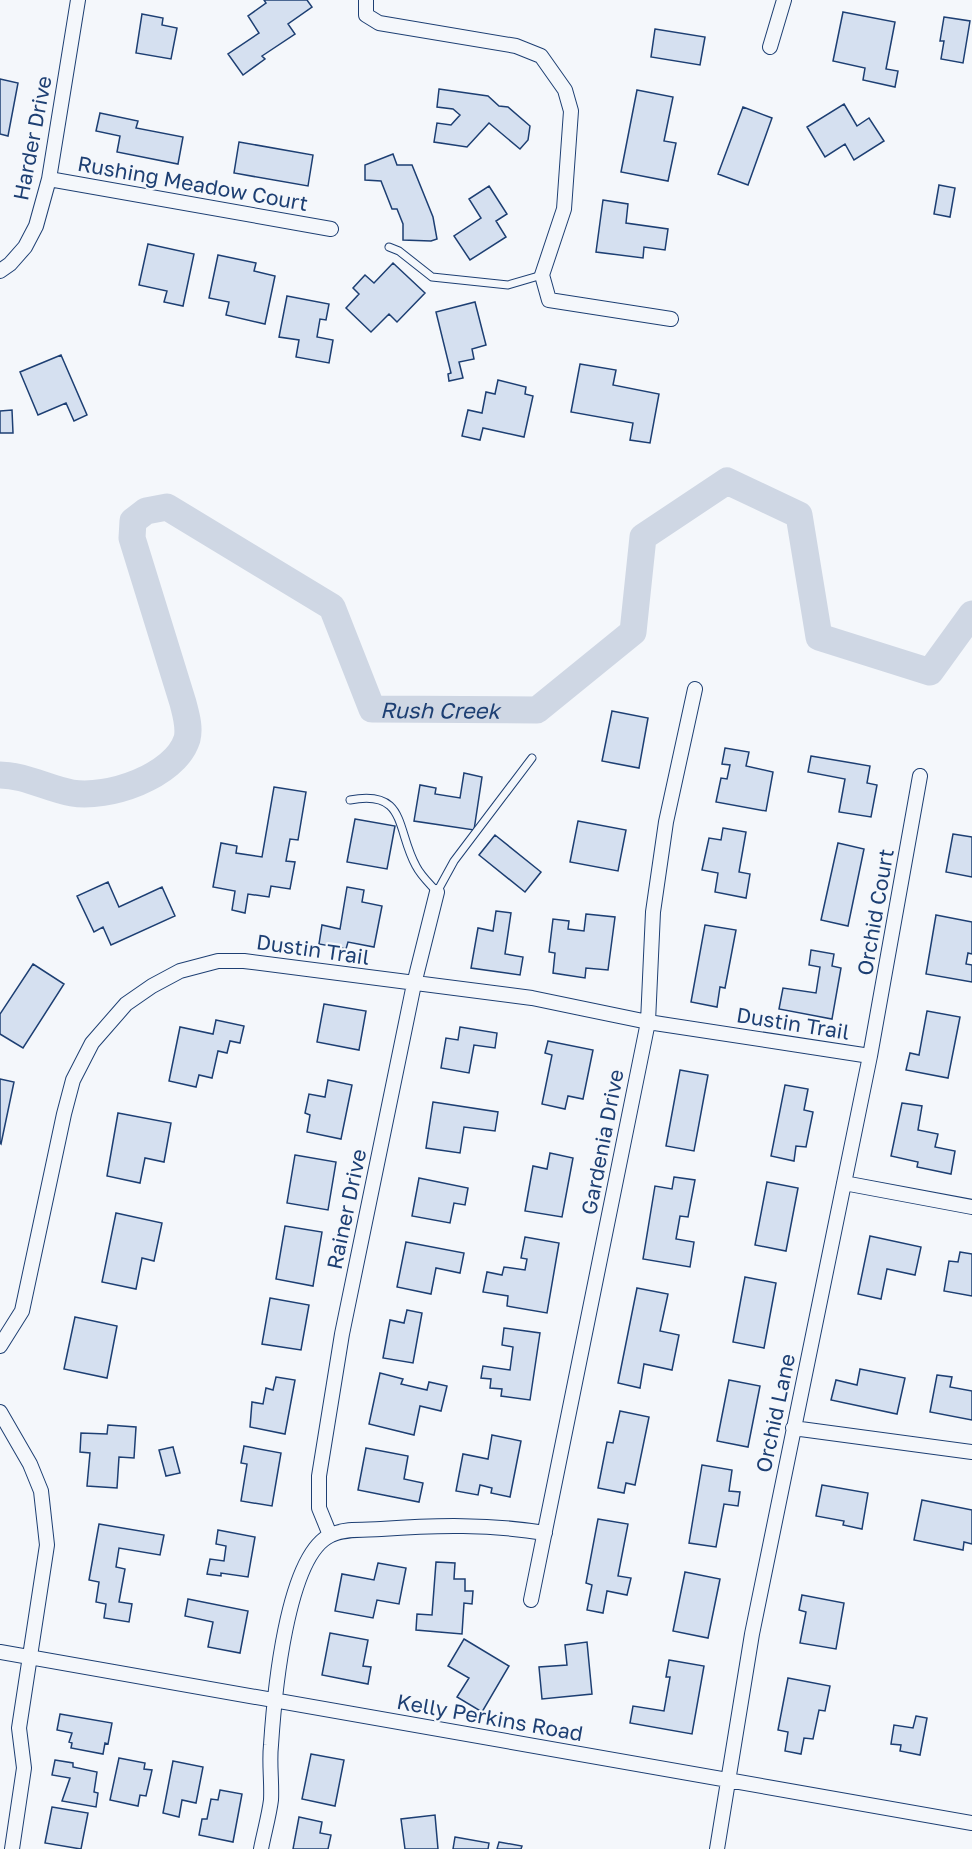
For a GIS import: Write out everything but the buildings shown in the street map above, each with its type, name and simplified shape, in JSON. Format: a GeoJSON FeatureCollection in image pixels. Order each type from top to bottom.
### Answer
{"type":"FeatureCollection","features":[{"type":"Feature","properties":{"kind":"street","name":"Harder Drive"},"geometry":{"type":"LineString","coordinates":[[0,271],[10,264],[25,247],[36,226],[48,179],[78,0]]}},
{"type":"Feature","properties":{"kind":"street"},"geometry":{"type":"LineString","coordinates":[[366,0],[366,15],[379,23],[516,46],[542,56],[565,90],[571,111],[564,209],[542,275],[549,300],[671,319]]}},
{"type":"Feature","properties":{"kind":"street"},"geometry":{"type":"LineString","coordinates":[[770,47],[784,0]]}},
{"type":"Feature","properties":{"kind":"street","name":"Rushing Meadow Court"},"geometry":{"type":"LineString","coordinates":[[48,179],[331,229]]}},
{"type":"Feature","properties":{"kind":"street","name":"Gardenia Drive"},"geometry":{"type":"LineString","coordinates":[[531,1600],[648,1022],[655,901],[666,822],[695,690]]}},
{"type":"Feature","properties":{"kind":"street","name":"Orchid Court"},"geometry":{"type":"LineString","coordinates":[[870,1056],[920,776]]}},
{"type":"Feature","properties":{"kind":"street","name":"Rainer Drive"},"geometry":{"type":"LineString","coordinates":[[330,1535],[319,1508],[319,1476],[342,1334],[414,984],[436,892]]}},
{"type":"Feature","properties":{"kind":"street","name":"Dustin Trail"},"geometry":{"type":"LineString","coordinates":[[0,1346],[22,1311],[73,1080],[92,1043],[126,1004],[180,971],[218,961],[244,961],[532,998],[648,1022],[870,1056]]}},
{"type":"Feature","properties":{"kind":"street","name":"Orchid Lane"},"geometry":{"type":"LineString","coordinates":[[717,1849],[752,1634],[870,1056]]}},
{"type":"Feature","properties":{"kind":"street"},"geometry":{"type":"LineString","coordinates":[[844,1183],[972,1207]]}},
{"type":"Feature","properties":{"kind":"street"},"geometry":{"type":"LineString","coordinates":[[0,1413],[38,1482],[45,1517],[47,1545],[41,1597],[28,1657],[19,1728],[24,1768],[11,1837],[12,1849]]}},
{"type":"Feature","properties":{"kind":"street"},"geometry":{"type":"LineString","coordinates":[[793,1428],[972,1452]]}},
{"type":"Feature","properties":{"kind":"street"},"geometry":{"type":"LineString","coordinates":[[261,1849],[271,1799],[270,1746],[274,1701],[298,1577],[307,1560],[330,1535],[359,1530],[457,1524],[545,1533]]}},
{"type":"Feature","properties":{"kind":"street","name":"Kelly Perkins Road"},"geometry":{"type":"LineString","coordinates":[[0,1652],[972,1823]]}},
{"type":"Feature","properties":{"kind":"lane"},"geometry":{"type":"LineString","coordinates":[[389,247],[399,251],[432,277],[508,285],[542,275]]}},
{"type":"Feature","properties":{"kind":"lane"},"geometry":{"type":"LineString","coordinates":[[350,800],[369,796],[384,800],[394,811],[417,868],[436,892],[454,861],[532,758]]}},
{"type":"Feature","properties":{"kind":"waterway","name":"Rush Creek"},"geometry":{"type":"LineString","coordinates":[[0,775],[18,777],[72,793],[103,792],[121,789],[155,774],[180,752],[188,734],[186,716],[132,538],[133,521],[146,511],[167,507],[332,607],[372,709],[537,710],[633,632],[643,537],[727,481],[799,515],[819,637],[930,672],[972,614]]}}]}
